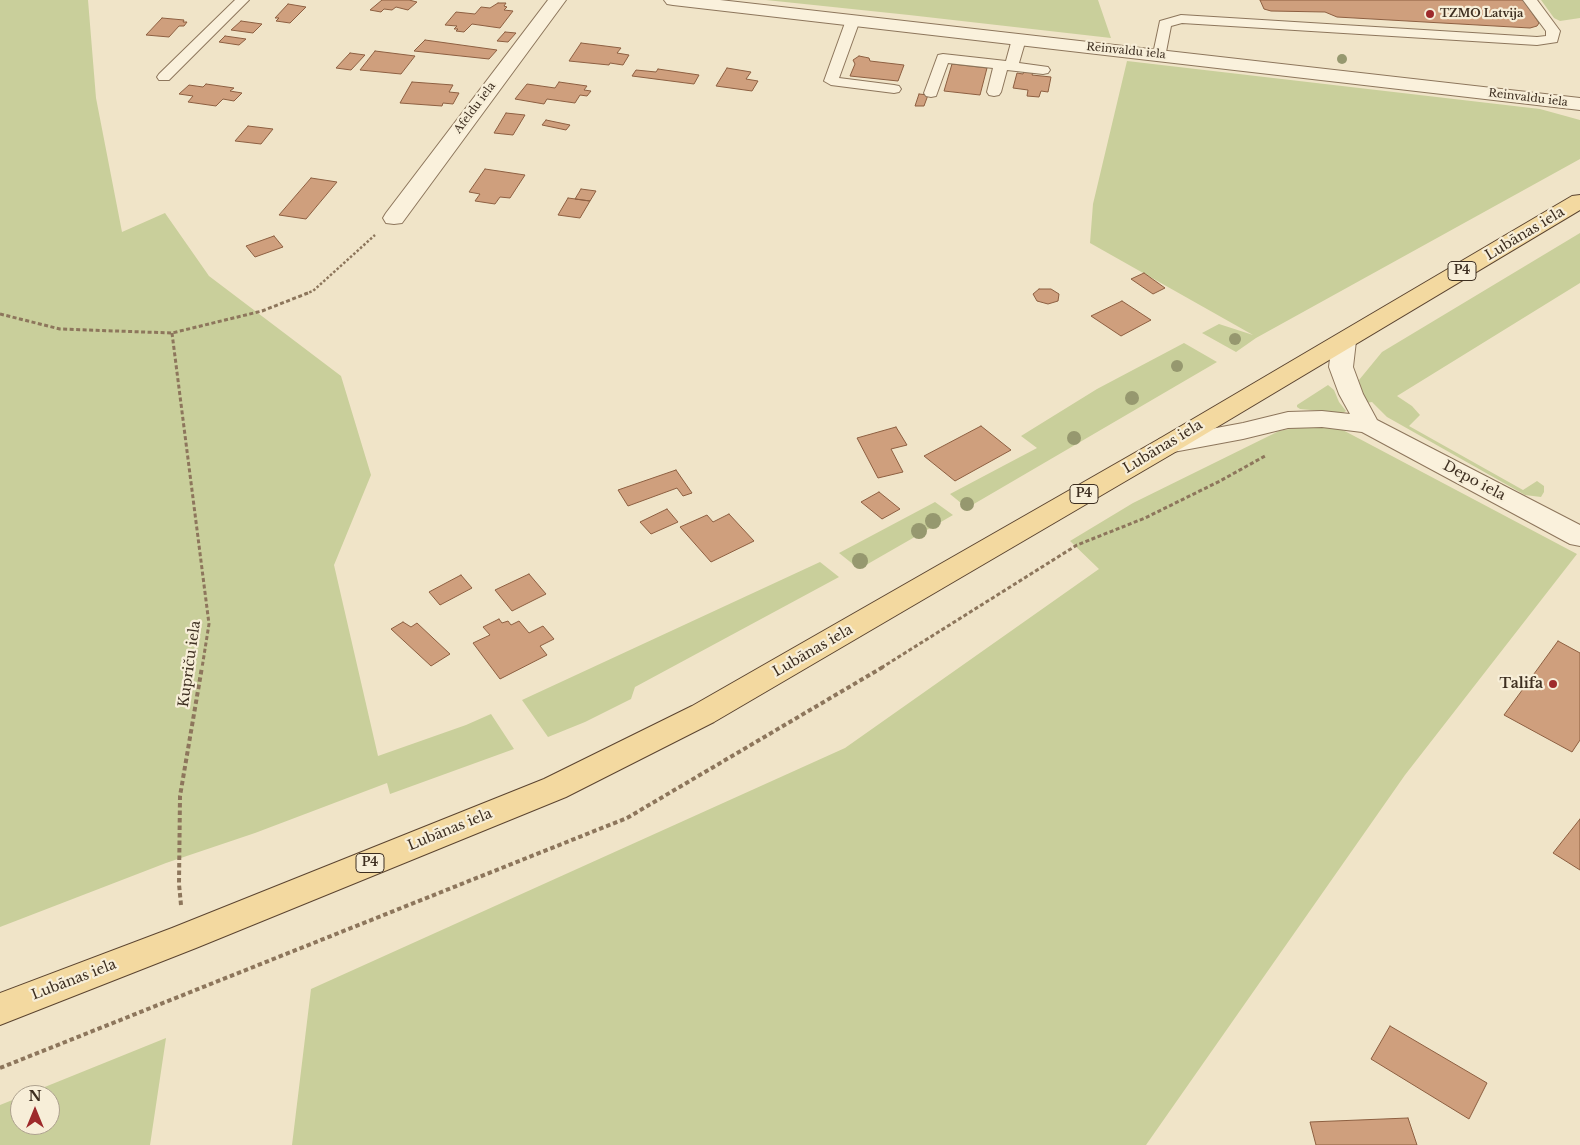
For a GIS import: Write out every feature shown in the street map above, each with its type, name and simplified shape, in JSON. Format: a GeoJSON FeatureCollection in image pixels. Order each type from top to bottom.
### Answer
{"type":"FeatureCollection","features":[{"type":"Feature","properties":{"kind":"main road","name":"Lubānas iela"},"geometry":{"type":"LineString","coordinates":[[0,1009],[184,938],[555,788],[703,714],[1168,445],[1580,201]]}},
{"type":"Feature","properties":{"kind":"street","name":"Afeldu iela"},"geometry":{"type":"LineString","coordinates":[[394,218],[557,0]]}},
{"type":"Feature","properties":{"kind":"street","name":"Reinvaldu iela"},"geometry":{"type":"LineString","coordinates":[[673,0],[1160,54],[1579,104]]}},
{"type":"Feature","properties":{"kind":"street"},"geometry":{"type":"LineString","coordinates":[[1344,341],[1341,367],[1351,394],[1368,426]]}},
{"type":"Feature","properties":{"kind":"street","name":"Depo iela"},"geometry":{"type":"LineString","coordinates":[[1168,445],[1243,431],[1288,420],[1322,418],[1368,426],[1579,534]]}},
{"type":"Feature","properties":{"kind":"lane"},"geometry":{"type":"LineString","coordinates":[[164,77],[242,0]]}},
{"type":"Feature","properties":{"kind":"lane"},"geometry":{"type":"LineString","coordinates":[[1160,54],[1165,24],[1181,18],[1527,40],[1552,39],[1553,31],[1530,0]]}},
{"type":"Feature","properties":{"kind":"lane"},"geometry":{"type":"LineString","coordinates":[[852,20],[831,82],[894,89]]}},
{"type":"Feature","properties":{"kind":"lane"},"geometry":{"type":"LineString","coordinates":[[994,92],[1019,39]]}},
{"type":"Feature","properties":{"kind":"lane"},"geometry":{"type":"LineString","coordinates":[[931,93],[943,58],[1043,70]]}},
{"type":"Feature","properties":{"kind":"path"},"geometry":{"type":"LineString","coordinates":[[0,314],[60,329],[172,333],[262,311],[313,290],[394,218]]}},
{"type":"Feature","properties":{"kind":"path","name":"Kupriču iela"},"geometry":{"type":"LineString","coordinates":[[172,333],[209,624],[180,796],[178,884],[184,938]]}},
{"type":"Feature","properties":{"kind":"green space"},"geometry":{"type":"Polygon","coordinates":[[[0,0],[88,0],[96,98],[122,232],[165,213],[209,276],[341,376],[371,475],[334,565],[378,756],[466,725],[491,714],[514,749],[390,794],[387,783],[255,833],[166,863],[0,927],[0,0]]]}},
{"type":"Feature","properties":{"kind":"green space"},"geometry":{"type":"Polygon","coordinates":[[[766,0],[1098,0],[1111,38],[909,15],[766,0]]]}},
{"type":"Feature","properties":{"kind":"green space"},"geometry":{"type":"Polygon","coordinates":[[[1541,0],[1580,0],[1580,18],[1560,21],[1554,18],[1541,0]]]}},
{"type":"Feature","properties":{"kind":"green space"},"geometry":{"type":"Polygon","coordinates":[[[1127,61],[1540,109],[1580,120],[1580,159],[1256,338],[1236,352],[1202,333],[1219,324],[1253,335],[1090,243],[1093,204],[1127,61]]]}},
{"type":"Feature","properties":{"kind":"green space"},"geometry":{"type":"Polygon","coordinates":[[[1580,233],[1580,283],[1397,396],[1412,406],[1420,415],[1409,426],[1523,490],[1537,481],[1544,486],[1544,492],[1541,497],[1525,495],[1387,417],[1372,402],[1366,403],[1361,392],[1359,380],[1382,352],[1580,233]]]}},
{"type":"Feature","properties":{"kind":"green space"},"geometry":{"type":"Polygon","coordinates":[[[1184,343],[1217,362],[967,508],[950,494],[1037,448],[1021,436],[1097,389],[1184,343]]]}},
{"type":"Feature","properties":{"kind":"green space"},"geometry":{"type":"Polygon","coordinates":[[[1328,385],[1334,390],[1339,402],[1346,411],[1343,413],[1300,409],[1297,407],[1297,405],[1328,385]]]}},
{"type":"Feature","properties":{"kind":"green space"},"geometry":{"type":"Polygon","coordinates":[[[1299,427],[1339,428],[1577,554],[1405,775],[1146,1145],[292,1145],[311,989],[845,748],[1099,569],[1070,541],[1133,503],[1279,431],[1299,427]]]}},
{"type":"Feature","properties":{"kind":"green space"},"geometry":{"type":"Polygon","coordinates":[[[935,502],[953,515],[859,569],[839,553],[935,502]]]}},
{"type":"Feature","properties":{"kind":"green space"},"geometry":{"type":"Polygon","coordinates":[[[820,562],[839,577],[635,687],[631,699],[585,722],[548,737],[522,700],[820,562]]]}},
{"type":"Feature","properties":{"kind":"green space"},"geometry":{"type":"Polygon","coordinates":[[[166,1038],[150,1145],[0,1145],[0,1105],[10,1101],[10,1135],[60,1135],[60,1085],[50,1085],[166,1038]]]}},
{"type":"Feature","properties":{"kind":"building"},"geometry":{"type":"Polygon","coordinates":[[[382,0],[409,0],[417,2],[408,10],[396,7],[392,10],[384,9],[381,12],[370,10],[382,0]]]}},
{"type":"Feature","properties":{"kind":"building","name":"TZMO Latvija"},"geometry":{"type":"Polygon","coordinates":[[[1260,0],[1523,0],[1539,23],[1537,26],[1530,28],[1337,17],[1325,12],[1271,11],[1264,9],[1260,0]]]}},
{"type":"Feature","properties":{"kind":"building"},"geometry":{"type":"Polygon","coordinates":[[[498,3],[506,3],[504,6],[507,7],[504,10],[513,11],[500,28],[472,24],[464,32],[456,31],[458,29],[454,29],[457,26],[445,25],[456,12],[475,14],[481,7],[490,8],[498,3]]]}},
{"type":"Feature","properties":{"kind":"building"},"geometry":{"type":"Polygon","coordinates":[[[288,4],[306,7],[290,23],[276,21],[279,18],[275,18],[288,4]]]}},
{"type":"Feature","properties":{"kind":"building"},"geometry":{"type":"Polygon","coordinates":[[[162,18],[184,20],[183,22],[187,22],[184,26],[179,26],[169,37],[146,35],[162,18]]]}},
{"type":"Feature","properties":{"kind":"building"},"geometry":{"type":"Polygon","coordinates":[[[241,21],[262,24],[253,33],[231,30],[241,21]]]}},
{"type":"Feature","properties":{"kind":"building"},"geometry":{"type":"Polygon","coordinates":[[[505,32],[516,33],[508,42],[497,41],[505,32]]]}},
{"type":"Feature","properties":{"kind":"building"},"geometry":{"type":"Polygon","coordinates":[[[225,36],[246,39],[239,45],[219,42],[225,36]]]}},
{"type":"Feature","properties":{"kind":"building"},"geometry":{"type":"Polygon","coordinates":[[[425,40],[497,50],[489,59],[414,51],[425,40]]]}},
{"type":"Feature","properties":{"kind":"building"},"geometry":{"type":"Polygon","coordinates":[[[581,43],[621,48],[617,53],[629,55],[623,65],[569,61],[581,43]]]}},
{"type":"Feature","properties":{"kind":"building"},"geometry":{"type":"Polygon","coordinates":[[[375,51],[415,56],[401,74],[360,70],[375,51]]]}},
{"type":"Feature","properties":{"kind":"building"},"geometry":{"type":"Polygon","coordinates":[[[350,53],[365,55],[351,70],[336,68],[350,53]]]}},
{"type":"Feature","properties":{"kind":"building"},"geometry":{"type":"Polygon","coordinates":[[[859,56],[869,58],[870,61],[904,65],[898,81],[850,76],[855,64],[853,60],[859,56]]]}},
{"type":"Feature","properties":{"kind":"building"},"geometry":{"type":"Polygon","coordinates":[[[952,64],[987,68],[980,95],[944,91],[952,64]]]}},
{"type":"Feature","properties":{"kind":"building"},"geometry":{"type":"Polygon","coordinates":[[[727,68],[751,72],[746,79],[758,81],[752,91],[716,86],[727,68]]]}},
{"type":"Feature","properties":{"kind":"building"},"geometry":{"type":"Polygon","coordinates":[[[658,69],[699,75],[694,84],[632,76],[636,70],[656,72],[658,69]]]}},
{"type":"Feature","properties":{"kind":"building"},"geometry":{"type":"Polygon","coordinates":[[[1024,71],[1033,72],[1032,75],[1051,77],[1048,92],[1041,91],[1039,97],[1027,96],[1028,90],[1013,88],[1017,73],[1023,74],[1024,71]]]}},
{"type":"Feature","properties":{"kind":"building"},"geometry":{"type":"Polygon","coordinates":[[[412,82],[453,85],[449,92],[459,93],[453,104],[443,103],[442,106],[400,103],[412,82]]]}},
{"type":"Feature","properties":{"kind":"building"},"geometry":{"type":"Polygon","coordinates":[[[559,82],[587,86],[584,90],[591,91],[587,96],[580,95],[575,103],[547,99],[544,104],[515,99],[527,84],[555,88],[559,82]]]}},
{"type":"Feature","properties":{"kind":"building"},"geometry":{"type":"Polygon","coordinates":[[[206,84],[234,88],[230,91],[242,93],[234,101],[223,99],[216,106],[188,102],[193,96],[179,94],[189,85],[203,87],[206,84]]]}},
{"type":"Feature","properties":{"kind":"building"},"geometry":{"type":"Polygon","coordinates":[[[919,94],[928,95],[924,106],[915,106],[919,94]]]}},
{"type":"Feature","properties":{"kind":"building"},"geometry":{"type":"Polygon","coordinates":[[[506,113],[525,115],[513,135],[494,133],[506,113]]]}},
{"type":"Feature","properties":{"kind":"building"},"geometry":{"type":"Polygon","coordinates":[[[546,120],[570,125],[566,130],[542,125],[546,120]]]}},
{"type":"Feature","properties":{"kind":"building"},"geometry":{"type":"Polygon","coordinates":[[[248,126],[273,129],[261,144],[235,141],[248,126]]]}},
{"type":"Feature","properties":{"kind":"building"},"geometry":{"type":"Polygon","coordinates":[[[485,169],[525,175],[510,198],[500,197],[495,204],[475,201],[480,194],[469,192],[485,169]]]}},
{"type":"Feature","properties":{"kind":"building"},"geometry":{"type":"Polygon","coordinates":[[[311,178],[337,182],[306,219],[279,215],[311,178]]]}},
{"type":"Feature","properties":{"kind":"building"},"geometry":{"type":"Polygon","coordinates":[[[581,189],[596,191],[590,201],[575,199],[581,189]]]}},
{"type":"Feature","properties":{"kind":"building"},"geometry":{"type":"Polygon","coordinates":[[[568,198],[590,201],[580,218],[558,215],[568,198]]]}},
{"type":"Feature","properties":{"kind":"building"},"geometry":{"type":"Polygon","coordinates":[[[274,236],[283,247],[255,257],[246,246],[274,236]]]}},
{"type":"Feature","properties":{"kind":"building"},"geometry":{"type":"Polygon","coordinates":[[[1144,273],[1165,288],[1153,294],[1131,279],[1144,273]]]}},
{"type":"Feature","properties":{"kind":"building"},"geometry":{"type":"Polygon","coordinates":[[[1039,289],[1051,289],[1059,294],[1058,301],[1048,304],[1037,301],[1033,294],[1039,289]]]}},
{"type":"Feature","properties":{"kind":"building"},"geometry":{"type":"Polygon","coordinates":[[[1122,301],[1151,320],[1121,336],[1091,316],[1122,301]]]}},
{"type":"Feature","properties":{"kind":"building"},"geometry":{"type":"Polygon","coordinates":[[[981,426],[1011,450],[955,481],[924,456],[981,426]]]}},
{"type":"Feature","properties":{"kind":"building"},"geometry":{"type":"Polygon","coordinates":[[[896,427],[907,445],[891,449],[903,472],[878,478],[857,438],[896,427]]]}},
{"type":"Feature","properties":{"kind":"building"},"geometry":{"type":"Polygon","coordinates":[[[676,470],[692,493],[683,496],[677,488],[628,506],[618,490],[676,470]]]}},
{"type":"Feature","properties":{"kind":"building"},"geometry":{"type":"Polygon","coordinates":[[[879,492],[900,509],[882,519],[861,502],[879,492]]]}},
{"type":"Feature","properties":{"kind":"building"},"geometry":{"type":"Polygon","coordinates":[[[667,509],[678,522],[651,534],[640,522],[667,509]]]}},
{"type":"Feature","properties":{"kind":"building"},"geometry":{"type":"Polygon","coordinates":[[[729,514],[754,541],[711,562],[680,527],[707,515],[713,522],[729,514]]]}},
{"type":"Feature","properties":{"kind":"building"},"geometry":{"type":"Polygon","coordinates":[[[529,574],[546,594],[512,611],[495,590],[529,574]]]}},
{"type":"Feature","properties":{"kind":"building"},"geometry":{"type":"Polygon","coordinates":[[[461,575],[472,588],[440,605],[429,592],[461,575]]]}},
{"type":"Feature","properties":{"kind":"building"},"geometry":{"type":"Polygon","coordinates":[[[499,619],[502,623],[508,621],[511,625],[519,621],[529,633],[543,626],[554,639],[540,646],[547,655],[500,679],[473,643],[490,635],[483,627],[499,619]]]}},
{"type":"Feature","properties":{"kind":"building"},"geometry":{"type":"Polygon","coordinates":[[[403,622],[411,627],[417,623],[450,654],[431,666],[391,629],[403,622]]]}},
{"type":"Feature","properties":{"kind":"building","name":"Talifa"},"geometry":{"type":"Polygon","coordinates":[[[1558,641],[1580,653],[1580,740],[1572,752],[1504,715],[1558,641]]]}},
{"type":"Feature","properties":{"kind":"building"},"geometry":{"type":"Polygon","coordinates":[[[1580,819],[1580,870],[1553,853],[1580,819]]]}},
{"type":"Feature","properties":{"kind":"building"},"geometry":{"type":"Polygon","coordinates":[[[1390,1026],[1487,1083],[1469,1119],[1371,1059],[1390,1026]]]}},
{"type":"Feature","properties":{"kind":"building"},"geometry":{"type":"Polygon","coordinates":[[[1408,1118],[1417,1145],[1316,1145],[1310,1122],[1408,1118]]]}},
{"type":"Feature","properties":{"kind":"place","name":"TZMO Latvija"},"geometry":{"type":"Point","coordinates":[1430,14]}},
{"type":"Feature","properties":{"kind":"place","name":"Talifa"},"geometry":{"type":"Point","coordinates":[1553,684]}}]}
